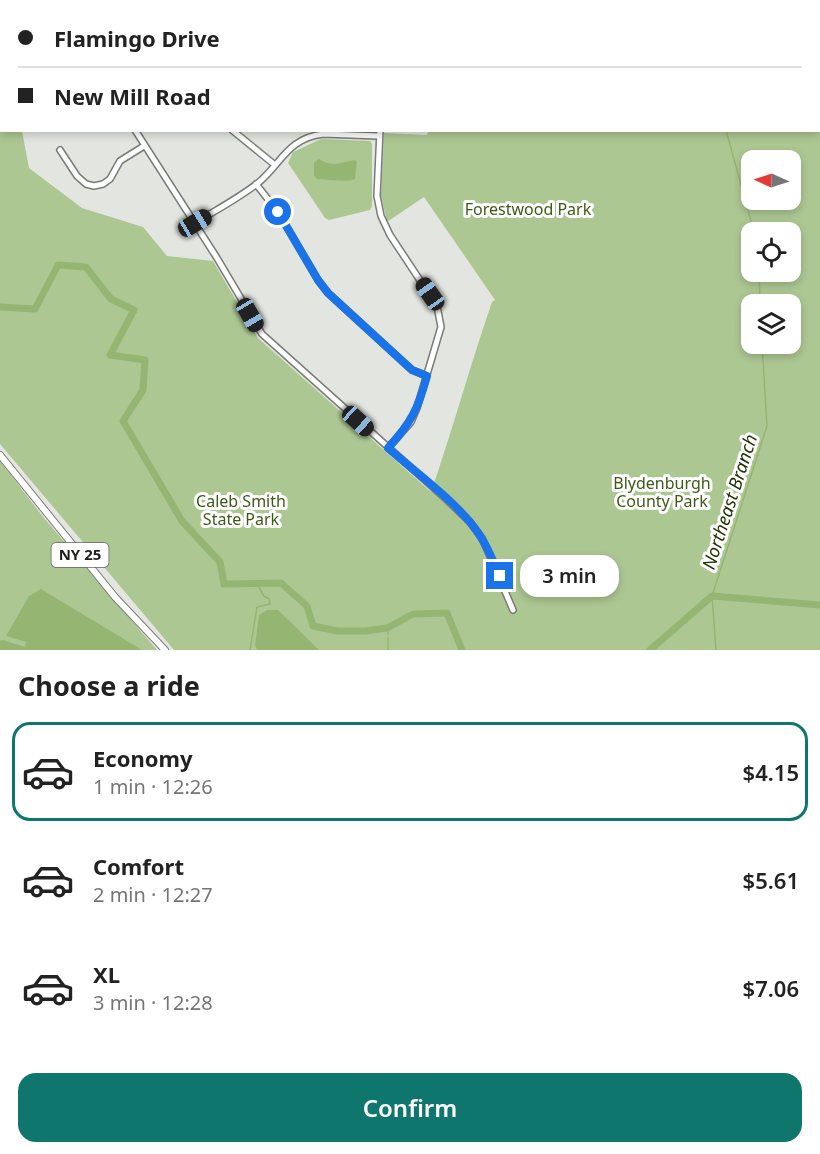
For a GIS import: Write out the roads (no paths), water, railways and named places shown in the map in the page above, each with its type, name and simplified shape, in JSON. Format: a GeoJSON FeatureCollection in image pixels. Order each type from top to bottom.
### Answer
{"type":"FeatureCollection","features":[{"type":"Feature","properties":{"kind":"main road","name":"NY 25"},"geometry":{"type":"LineString","coordinates":[[0,455],[115,597],[165,650]]}},
{"type":"Feature","properties":{"kind":"street"},"geometry":{"type":"LineString","coordinates":[[136,132],[195,223],[261,334],[470,522],[482,538],[513,610]]}},
{"type":"Feature","properties":{"kind":"street"},"geometry":{"type":"LineString","coordinates":[[234,132],[275,165]]}},
{"type":"Feature","properties":{"kind":"street"},"geometry":{"type":"LineString","coordinates":[[195,223],[256,184],[291,147],[313,133],[380,133],[377,196],[381,216],[390,235],[437,306],[441,317],[439,337],[417,408],[411,422],[388,448]]}},
{"type":"Feature","properties":{"kind":"street"},"geometry":{"type":"LineString","coordinates":[[60,150],[77,177],[86,184],[94,186],[110,179],[120,161],[144,146]]}},
{"type":"Feature","properties":{"kind":"street"},"geometry":{"type":"LineString","coordinates":[[256,184],[278,212],[328,293],[412,370],[427,376]]}},
{"type":"Feature","properties":{"kind":"waterway","name":"Northeast Branch"},"geometry":{"type":"LineString","coordinates":[[727,132],[751,222]]}},
{"type":"Feature","properties":{"kind":"waterway"},"geometry":{"type":"LineString","coordinates":[[0,307],[35,309],[58,265],[86,267],[111,299],[134,310],[110,355],[145,360],[143,390],[123,421],[182,521],[220,562],[224,584],[281,583],[307,606],[313,626],[338,631],[387,628],[413,614],[447,613],[462,650]]}},
{"type":"Feature","properties":{"kind":"waterway","name":"Northeast Branch"},"geometry":{"type":"LineString","coordinates":[[759,282],[760,294]]}},
{"type":"Feature","properties":{"kind":"waterway","name":"Northeast Branch"},"geometry":{"type":"LineString","coordinates":[[716,650],[712,596],[767,426],[763,354]]}},
{"type":"Feature","properties":{"kind":"waterway"},"geometry":{"type":"LineString","coordinates":[[250,650],[257,607],[270,604],[269,599],[264,596],[257,584]]}},
{"type":"Feature","properties":{"kind":"waterway"},"geometry":{"type":"LineString","coordinates":[[650,650],[712,596],[820,605]]}},
{"type":"Feature","properties":{"kind":"waterway"},"geometry":{"type":"LineString","coordinates":[[387,628],[388,634]]}},
{"type":"Feature","properties":{"kind":"waterway"},"geometry":{"type":"LineString","coordinates":[[388,638],[388,650]]}},
{"type":"Feature","properties":{"kind":"park label","name":"Forestwood Park"},"geometry":{"type":"Point","coordinates":[528,209]}},
{"type":"Feature","properties":{"kind":"park label","name":"Blydenburgh County Park"},"geometry":{"type":"Point","coordinates":[662,492]}},
{"type":"Feature","properties":{"kind":"park label","name":"Caleb Smith State Park"},"geometry":{"type":"Point","coordinates":[241,510]}}]}
